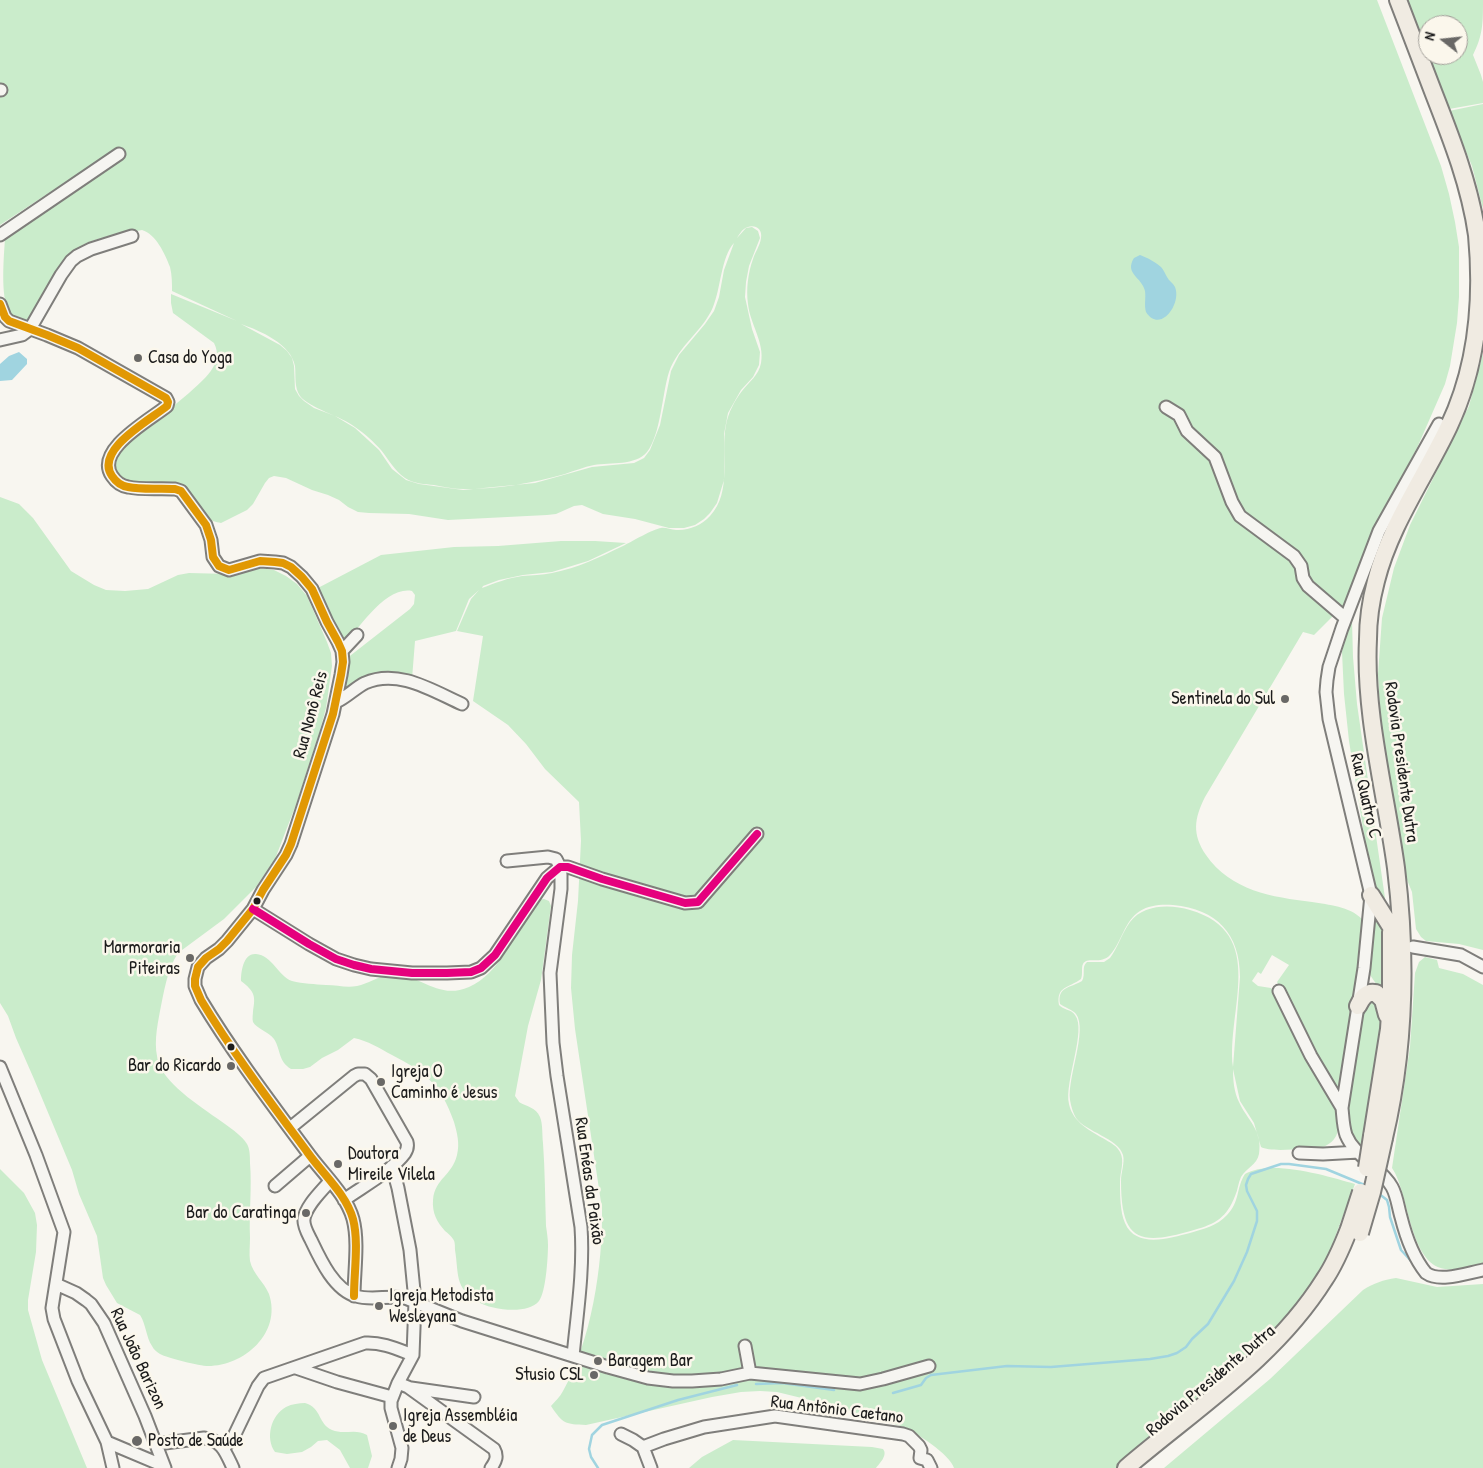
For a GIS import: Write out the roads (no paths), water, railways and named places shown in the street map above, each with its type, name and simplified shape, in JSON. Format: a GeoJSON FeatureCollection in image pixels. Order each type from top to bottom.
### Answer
{"type":"FeatureCollection","features":[{"type":"Feature","properties":{"kind":"highway","name":"Rodovia Presidente Dutra"},"geometry":{"type":"LineString","coordinates":[[1378,1137],[1391,998],[1391,927],[1383,856],[1360,698],[1357,656],[1359,622],[1367,576],[1373,558],[1391,518],[1430,445],[1456,379],[1468,330],[1470,281],[1469,257],[1462,212],[1448,161],[1387,0]]}},
{"type":"Feature","properties":{"kind":"highway","name":"Rodovia Presidente Dutra"},"geometry":{"type":"LineString","coordinates":[[1138,1468],[1258,1371],[1309,1320],[1332,1290],[1346,1264],[1363,1186],[1378,1137],[1393,1100],[1403,1000],[1402,932],[1397,881],[1368,681],[1370,614],[1376,578],[1390,541],[1458,405],[1476,339],[1481,273],[1474,219],[1461,167],[1398,0]]}},
{"type":"Feature","properties":{"kind":"highway"},"geometry":{"type":"LineString","coordinates":[[1397,881],[1413,947],[1403,977]]}},
{"type":"Feature","properties":{"kind":"highway"},"geometry":{"type":"LineString","coordinates":[[1369,889],[1391,927]]}},
{"type":"Feature","properties":{"kind":"highway"},"geometry":{"type":"LineString","coordinates":[[1358,1006],[1366,995],[1373,992],[1378,994],[1386,1006],[1389,1029]]}},
{"type":"Feature","properties":{"kind":"highway","name":"Rodovia Presidente Dutra"},"geometry":{"type":"LineString","coordinates":[[1126,1468],[1220,1392],[1272,1345],[1290,1326],[1325,1280],[1354,1231]]}},
{"type":"Feature","properties":{"kind":"street"},"geometry":{"type":"LineString","coordinates":[[0,235],[119,154]]}},
{"type":"Feature","properties":{"kind":"street"},"geometry":{"type":"LineString","coordinates":[[0,340],[22,336],[30,329],[71,261],[91,249],[132,236]]}},
{"type":"Feature","properties":{"kind":"street"},"geometry":{"type":"LineString","coordinates":[[0,304],[6,320],[30,329]]}},
{"type":"Feature","properties":{"kind":"street","name":"Rua Nonô Reis"},"geometry":{"type":"LineString","coordinates":[[30,329],[78,348],[166,398],[168,405],[127,437],[114,450],[108,463],[113,478],[120,484],[128,487],[181,490],[206,525],[211,540],[214,561],[222,568],[233,570],[266,561],[280,562],[291,567],[312,589],[342,651],[341,675],[336,702],[327,736],[291,844],[253,909],[223,946],[201,964],[195,975],[194,986],[200,1000],[241,1063],[344,1200],[350,1211],[355,1230],[354,1296]]}},
{"type":"Feature","properties":{"kind":"street"},"geometry":{"type":"LineString","coordinates":[[1166,407],[1179,415],[1188,431],[1215,457],[1232,502],[1240,516],[1294,556],[1301,566],[1306,583],[1343,616]]}},
{"type":"Feature","properties":{"kind":"street","name":"Rua Quatro C"},"geometry":{"type":"LineString","coordinates":[[1439,424],[1397,497],[1372,547],[1340,634],[1329,667],[1327,680],[1326,692],[1329,719],[1369,889],[1364,968],[1342,1108],[1344,1127],[1353,1146],[1388,1181],[1396,1198],[1410,1246],[1422,1268],[1430,1276],[1439,1278],[1483,1270]]}},
{"type":"Feature","properties":{"kind":"street"},"geometry":{"type":"LineString","coordinates":[[342,651],[357,635]]}},
{"type":"Feature","properties":{"kind":"street"},"geometry":{"type":"LineString","coordinates":[[336,702],[366,683],[387,678],[407,680],[462,704]]}},
{"type":"Feature","properties":{"kind":"street"},"geometry":{"type":"LineString","coordinates":[[253,909],[309,944],[354,965],[371,969],[412,973],[447,974],[470,972],[481,968],[495,955],[547,878],[560,867],[573,869],[685,903],[698,902],[757,834]]}},
{"type":"Feature","properties":{"kind":"street"},"geometry":{"type":"LineString","coordinates":[[507,861],[548,857],[556,859],[560,867]]}},
{"type":"Feature","properties":{"kind":"street","name":"Rua Enéas da Paixão"},"geometry":{"type":"LineString","coordinates":[[560,867],[561,889],[550,973],[557,1076],[582,1233],[573,1356]]}},
{"type":"Feature","properties":{"kind":"street"},"geometry":{"type":"LineString","coordinates":[[1413,947],[1461,956],[1483,966]]}},
{"type":"Feature","properties":{"kind":"street"},"geometry":{"type":"LineString","coordinates":[[1279,991],[1311,1056],[1342,1108]]}},
{"type":"Feature","properties":{"kind":"street"},"geometry":{"type":"LineString","coordinates":[[0,1067],[36,1155],[64,1232],[52,1308],[54,1319],[78,1381],[107,1442],[113,1468]]}},
{"type":"Feature","properties":{"kind":"street"},"geometry":{"type":"LineString","coordinates":[[290,1128],[354,1076],[365,1074],[371,1079],[407,1142],[408,1147],[405,1153],[392,1166],[344,1200]]}},
{"type":"Feature","properties":{"kind":"street"},"geometry":{"type":"LineString","coordinates":[[1299,1153],[1359,1152]]}},
{"type":"Feature","properties":{"kind":"street"},"geometry":{"type":"LineString","coordinates":[[275,1186],[310,1156]]}},
{"type":"Feature","properties":{"kind":"street"},"geometry":{"type":"LineString","coordinates":[[392,1166],[410,1250],[415,1302],[413,1355],[403,1385],[392,1397],[391,1408],[402,1448],[398,1468]]}},
{"type":"Feature","properties":{"kind":"street"},"geometry":{"type":"LineString","coordinates":[[330,1181],[312,1203],[306,1213],[304,1224],[326,1270],[354,1296],[363,1298],[398,1297],[462,1321],[573,1356],[642,1376],[673,1381],[721,1379],[750,1373],[860,1384],[929,1366]]}},
{"type":"Feature","properties":{"kind":"street","name":"Rua João Barizon"},"geometry":{"type":"LineString","coordinates":[[56,1284],[76,1293],[92,1304],[104,1323],[157,1444],[164,1467]]}},
{"type":"Feature","properties":{"kind":"street"},"geometry":{"type":"LineString","coordinates":[[224,1448],[237,1430],[262,1379],[268,1376],[365,1344],[378,1343],[413,1355]]}},
{"type":"Feature","properties":{"kind":"street"},"geometry":{"type":"LineString","coordinates":[[745,1346],[750,1373]]}},
{"type":"Feature","properties":{"kind":"street"},"geometry":{"type":"LineString","coordinates":[[296,1368],[337,1382],[392,1397]]}},
{"type":"Feature","properties":{"kind":"street"},"geometry":{"type":"LineString","coordinates":[[403,1385],[474,1397]]}},
{"type":"Feature","properties":{"kind":"street"},"geometry":{"type":"LineString","coordinates":[[403,1385],[494,1449],[496,1459],[491,1468]]}},
{"type":"Feature","properties":{"kind":"street","name":"Rua Antônio Caetano"},"geometry":{"type":"LineString","coordinates":[[643,1447],[664,1438],[704,1428],[767,1417],[786,1417],[909,1436],[921,1450],[919,1463],[927,1460],[931,1468]]}},
{"type":"Feature","properties":{"kind":"street"},"geometry":{"type":"LineString","coordinates":[[621,1434],[643,1447],[651,1468]]}},
{"type":"Feature","properties":{"kind":"street"},"geometry":{"type":"LineString","coordinates":[[157,1444],[204,1438],[215,1440],[224,1448],[234,1468]]}},
{"type":"Feature","properties":{"kind":"street"},"geometry":{"type":"LineString","coordinates":[[651,1468],[654,1450],[664,1438]]}},
{"type":"Feature","properties":{"kind":"street"},"geometry":{"type":"LineString","coordinates":[[107,1442],[164,1467]]}},
{"type":"Feature","properties":{"kind":"water"},"geometry":{"type":"Polygon","coordinates":[[[1140,255],[1161,267],[1175,287],[1176,294],[1173,308],[1163,318],[1157,320],[1146,312],[1145,291],[1132,272],[1131,263],[1134,258],[1140,255]]]}},
{"type":"Feature","properties":{"kind":"water"},"geometry":{"type":"Polygon","coordinates":[[[19,352],[27,359],[27,364],[12,380],[0,381],[0,364],[9,356],[19,352]]]}},
{"type":"Feature","properties":{"kind":"waterway"},"geometry":{"type":"LineString","coordinates":[[893,1393],[921,1385],[931,1375],[1007,1366],[1051,1367],[1150,1359],[1177,1353],[1186,1347],[1208,1324],[1234,1281],[1247,1252],[1257,1221],[1257,1211],[1246,1185],[1251,1174],[1281,1164],[1289,1164],[1326,1169],[1367,1186]]}},
{"type":"Feature","properties":{"kind":"waterway"},"geometry":{"type":"LineString","coordinates":[[1378,1193],[1387,1200],[1390,1217],[1401,1250],[1412,1262]]}},
{"type":"Feature","properties":{"kind":"waterway"},"geometry":{"type":"LineString","coordinates":[[1432,1281],[1439,1283],[1451,1282]]}},
{"type":"Feature","properties":{"kind":"waterway"},"geometry":{"type":"LineString","coordinates":[[756,1384],[782,1383],[834,1390]]}},
{"type":"Feature","properties":{"kind":"waterway"},"geometry":{"type":"LineString","coordinates":[[598,1468],[591,1457],[589,1449],[592,1435],[602,1425],[678,1400],[737,1385]]}},
{"type":"Feature","properties":{"kind":"place","name":"Casa do Yoga"},"geometry":{"type":"Point","coordinates":[138,358]}},
{"type":"Feature","properties":{"kind":"place","name":"Sentinela do Sul"},"geometry":{"type":"Point","coordinates":[1285,699]}},
{"type":"Feature","properties":{"kind":"place","name":"Marmoraria Piteiras"},"geometry":{"type":"Point","coordinates":[190,958]}},
{"type":"Feature","properties":{"kind":"place","name":"Bar do Ricardo"},"geometry":{"type":"Point","coordinates":[231,1066]}},
{"type":"Feature","properties":{"kind":"place","name":"Igreja O Caminho é Jesus"},"geometry":{"type":"Point","coordinates":[381,1082]}},
{"type":"Feature","properties":{"kind":"place","name":"Doutora Mireile Vilela"},"geometry":{"type":"Point","coordinates":[338,1164]}},
{"type":"Feature","properties":{"kind":"place","name":"Bar do Caratinga"},"geometry":{"type":"Point","coordinates":[306,1213]}},
{"type":"Feature","properties":{"kind":"place","name":"Igreja Metodista Wesleyana"},"geometry":{"type":"Point","coordinates":[379,1306]}},
{"type":"Feature","properties":{"kind":"place","name":"Baragem Bar"},"geometry":{"type":"Point","coordinates":[598,1361]}},
{"type":"Feature","properties":{"kind":"place","name":"Stusio CSL"},"geometry":{"type":"Point","coordinates":[594,1375]}},
{"type":"Feature","properties":{"kind":"place","name":"Igreja Assembléia de Deus"},"geometry":{"type":"Point","coordinates":[393,1426]}},
{"type":"Feature","properties":{"kind":"place","name":"Posto de Saúde"},"geometry":{"type":"Point","coordinates":[137,1441]}}]}
